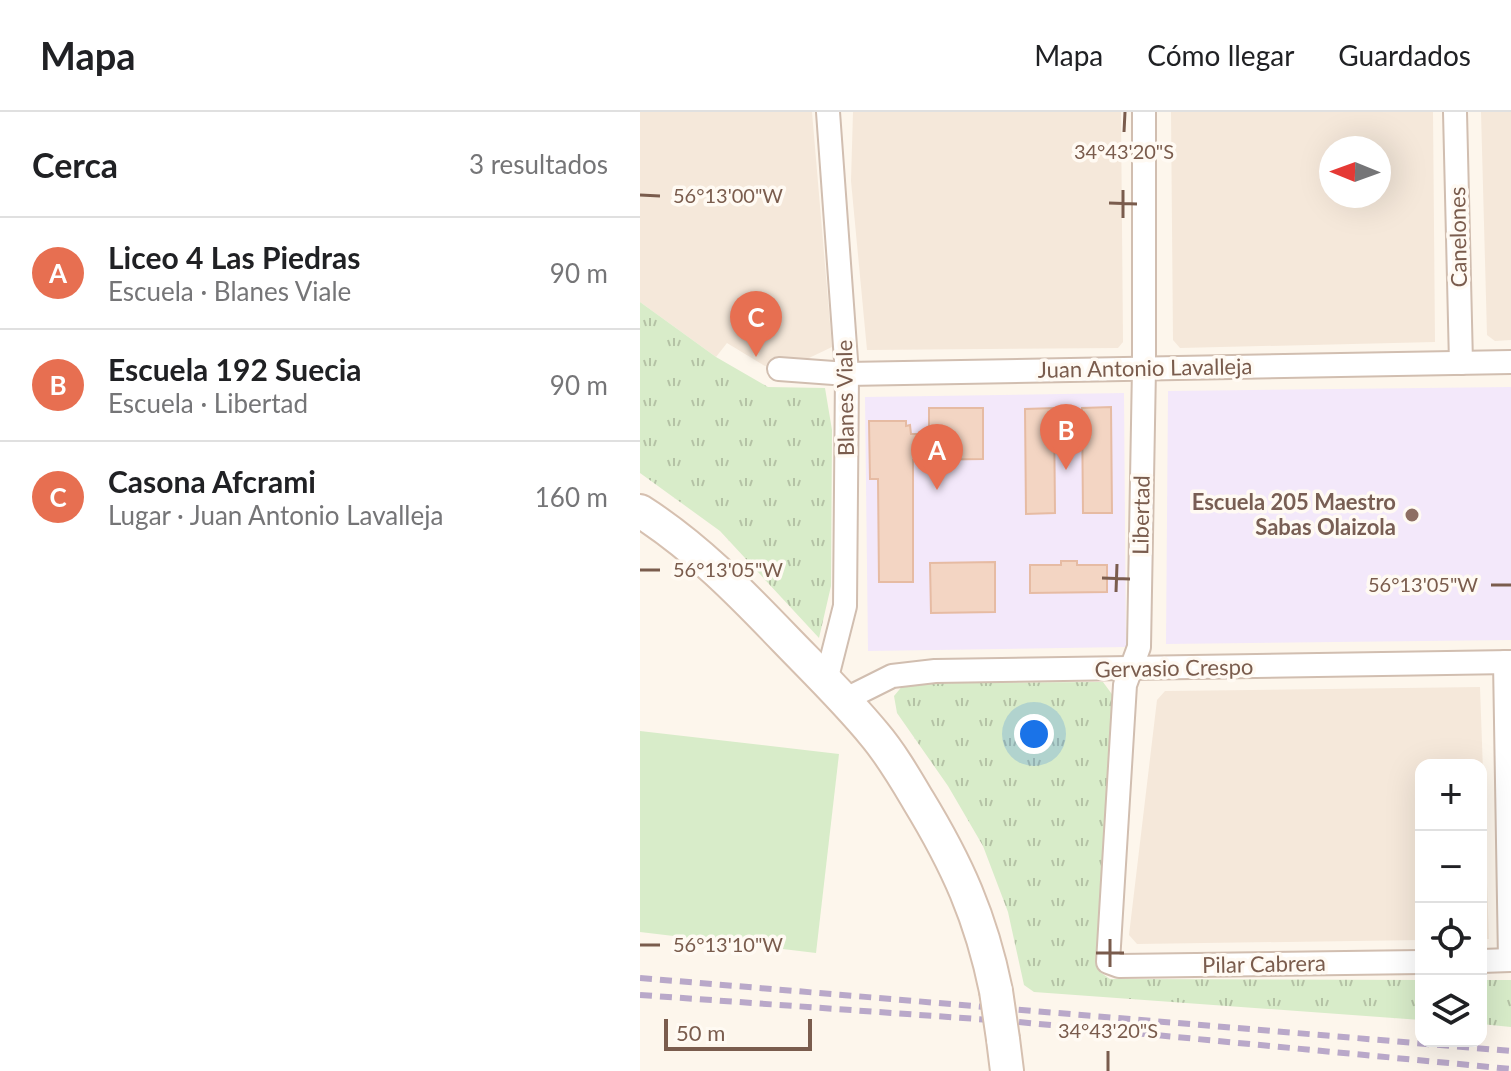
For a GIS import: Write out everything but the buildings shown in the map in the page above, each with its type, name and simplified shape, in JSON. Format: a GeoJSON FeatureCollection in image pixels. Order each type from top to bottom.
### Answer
{"type":"FeatureCollection","features":[{"type":"Feature","properties":{"kind":"street","name":"Blanes Viale"},"geometry":{"type":"LineString","coordinates":[[828,112],[847,374],[845,606],[835,691]]}},
{"type":"Feature","properties":{"kind":"street","name":"Libertad"},"geometry":{"type":"LineString","coordinates":[[1108,962],[1125,685],[1139,647],[1144,112]]}},
{"type":"Feature","properties":{"kind":"street","name":"Canelones"},"geometry":{"type":"LineString","coordinates":[[1455,112],[1461,363]]}},
{"type":"Feature","properties":{"kind":"street","name":"Juan Antonio Lavalleja"},"geometry":{"type":"LineString","coordinates":[[779,369],[847,374],[1511,362]]}},
{"type":"Feature","properties":{"kind":"street"},"geometry":{"type":"LineString","coordinates":[[640,511],[672,532],[722,575],[835,691],[876,736],[897,767],[951,858],[975,910],[996,991],[1007,1071]]}},
{"type":"Feature","properties":{"kind":"street","name":"Gervasio Crespo"},"geometry":{"type":"LineString","coordinates":[[835,691],[892,676],[935,671],[1508,662]]}},
{"type":"Feature","properties":{"kind":"street"},"geometry":{"type":"LineString","coordinates":[[1487,961],[1510,960],[1508,662]]}},
{"type":"Feature","properties":{"kind":"street","name":"Pilar Cabrera"},"geometry":{"type":"LineString","coordinates":[[1108,962],[1119,966],[1415,962]]}},
{"type":"Feature","properties":{"kind":"shaded area"},"geometry":{"type":"Polygon","coordinates":[[[640,112],[812,112],[832,347],[809,358],[765,366],[727,343],[716,357],[640,302],[640,112]]]}},
{"type":"Feature","properties":{"kind":"shaded area"},"geometry":{"type":"Polygon","coordinates":[[[853,112],[1121,112],[1123,342],[1118,348],[867,350],[851,181],[853,112]]]}},
{"type":"Feature","properties":{"kind":"shaded area"},"geometry":{"type":"Polygon","coordinates":[[[1171,112],[1433,112],[1435,342],[1180,348],[1173,340],[1171,112]]]}},
{"type":"Feature","properties":{"kind":"shaded area"},"geometry":{"type":"Polygon","coordinates":[[[1481,112],[1511,112],[1511,340],[1495,341],[1487,335],[1481,112]]]}},
{"type":"Feature","properties":{"kind":"shaded area"},"geometry":{"type":"Polygon","coordinates":[[[1511,387],[1511,640],[1166,644],[1168,391],[1511,387]]]}},
{"type":"Feature","properties":{"kind":"shaded area"},"geometry":{"type":"Polygon","coordinates":[[[1124,393],[1126,647],[868,651],[865,397],[1124,393]]]}},
{"type":"Feature","properties":{"kind":"shaded area"},"geometry":{"type":"Polygon","coordinates":[[[1480,687],[1483,759],[1415,759],[1415,940],[1137,944],[1129,935],[1157,700],[1165,691],[1480,687]]]}},
{"type":"Feature","properties":{"kind":"shaded area"},"geometry":{"type":"Polygon","coordinates":[[[1487,883],[1489,939],[1487,939],[1487,883]]]}},
{"type":"Feature","properties":{"kind":"green space"},"geometry":{"type":"Polygon","coordinates":[[[640,302],[716,357],[768,387],[825,388],[832,430],[831,586],[819,638],[720,531],[640,473],[640,302]]]}},
{"type":"Feature","properties":{"kind":"green space"},"geometry":{"type":"Polygon","coordinates":[[[1103,682],[1114,697],[1098,965],[1100,972],[1110,979],[1415,980],[1415,1020],[1034,992],[1024,985],[1008,912],[983,846],[948,786],[897,713],[894,696],[904,684],[1103,682]]]}},
{"type":"Feature","properties":{"kind":"green space"},"geometry":{"type":"Polygon","coordinates":[[[640,731],[839,754],[816,953],[640,932],[640,731]]]}},
{"type":"Feature","properties":{"kind":"green space"},"geometry":{"type":"Polygon","coordinates":[[[1487,980],[1511,980],[1511,1027],[1487,1025],[1487,980]]]}},
{"type":"Feature","properties":{"kind":"railway"},"geometry":{"type":"LineString","coordinates":[[640,978],[1511,1051]]}},
{"type":"Feature","properties":{"kind":"railway"},"geometry":{"type":"LineString","coordinates":[[640,995],[1019,1022],[1511,1069]]}},
{"type":"Feature","properties":{"kind":"place","name":"Casona Afcrami"},"geometry":{"type":"Point","coordinates":[756,357]}},
{"type":"Feature","properties":{"kind":"place","name":"Escuela 192 Suecia"},"geometry":{"type":"Point","coordinates":[1066,470]}},
{"type":"Feature","properties":{"kind":"place","name":"Liceo 4 Las Piedras"},"geometry":{"type":"Point","coordinates":[937,490]}},
{"type":"Feature","properties":{"kind":"place","name":"Escuela 205 Maestro Sabas Olaizola"},"geometry":{"type":"Point","coordinates":[1412,515]}}]}
